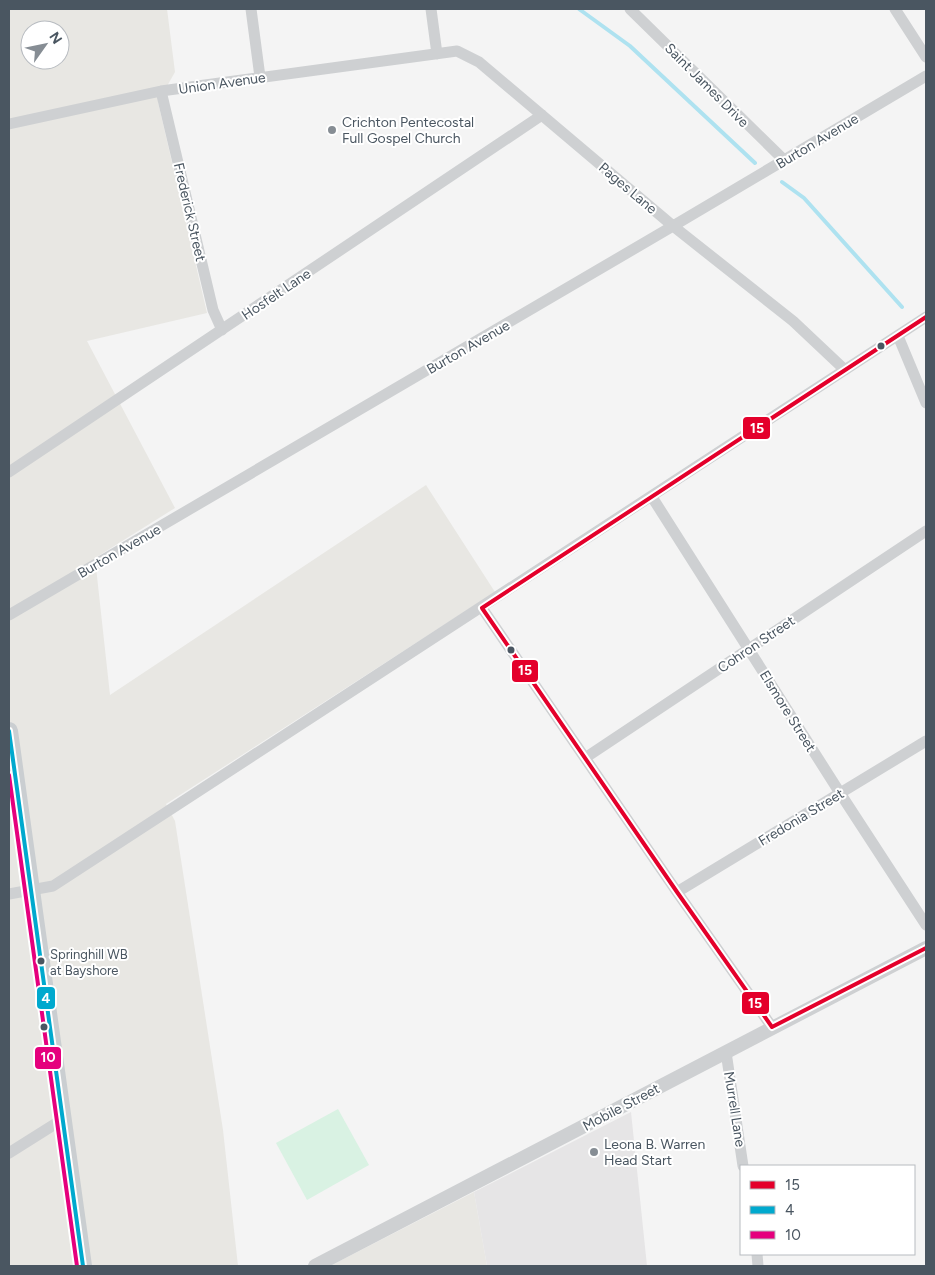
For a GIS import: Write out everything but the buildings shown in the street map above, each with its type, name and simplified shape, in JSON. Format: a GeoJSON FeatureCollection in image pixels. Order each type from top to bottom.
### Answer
{"type":"FeatureCollection","features":[{"type":"Feature","properties":{"kind":"main road"},"geometry":{"type":"LineString","coordinates":[[9,732],[83,1266]]}},
{"type":"Feature","properties":{"kind":"street"},"geometry":{"type":"LineString","coordinates":[[250,9],[260,77]]}},
{"type":"Feature","properties":{"kind":"street"},"geometry":{"type":"LineString","coordinates":[[432,9],[437,54]]}},
{"type":"Feature","properties":{"kind":"street","name":"Saint James Drive"},"geometry":{"type":"LineString","coordinates":[[630,9],[784,160]]}},
{"type":"Feature","properties":{"kind":"street"},"geometry":{"type":"LineString","coordinates":[[895,9],[926,57]]}},
{"type":"Feature","properties":{"kind":"street","name":"Pages Lane"},"geometry":{"type":"LineString","coordinates":[[437,54],[457,51],[479,62],[674,226],[793,321],[845,370]]}},
{"type":"Feature","properties":{"kind":"street","name":"Union Avenue"},"geometry":{"type":"LineString","coordinates":[[9,124],[161,91],[437,54]]}},
{"type":"Feature","properties":{"kind":"street","name":"Burton Avenue"},"geometry":{"type":"LineString","coordinates":[[9,615],[674,226],[926,76]]}},
{"type":"Feature","properties":{"kind":"street","name":"Frederick Street"},"geometry":{"type":"LineString","coordinates":[[161,91],[213,310],[222,330]]}},
{"type":"Feature","properties":{"kind":"street","name":"Hosfelt Lane"},"geometry":{"type":"LineString","coordinates":[[9,472],[542,115]]}},
{"type":"Feature","properties":{"kind":"street"},"geometry":{"type":"LineString","coordinates":[[9,894],[52,886],[482,608],[926,317]]}},
{"type":"Feature","properties":{"kind":"street"},"geometry":{"type":"LineString","coordinates":[[898,336],[926,403]]}},
{"type":"Feature","properties":{"kind":"street","name":"Elsmore Street"},"geometry":{"type":"LineString","coordinates":[[652,497],[840,793],[926,924]]}},
{"type":"Feature","properties":{"kind":"street","name":"Cohron Street"},"geometry":{"type":"LineString","coordinates":[[585,758],[926,531]]}},
{"type":"Feature","properties":{"kind":"street"},"geometry":{"type":"LineString","coordinates":[[482,608],[772,1027]]}},
{"type":"Feature","properties":{"kind":"street","name":"Fredonia Street"},"geometry":{"type":"LineString","coordinates":[[677,892],[926,741]]}},
{"type":"Feature","properties":{"kind":"street","name":"Mobile Street"},"geometry":{"type":"LineString","coordinates":[[315,1266],[926,948]]}},
{"type":"Feature","properties":{"kind":"street","name":"Murrell Lane"},"geometry":{"type":"LineString","coordinates":[[726,1052],[744,1165]]}},
{"type":"Feature","properties":{"kind":"street"},"geometry":{"type":"LineString","coordinates":[[9,1153],[63,1119]]}},
{"type":"Feature","properties":{"kind":"shaded area"},"geometry":{"type":"Polygon","coordinates":[[[9,9],[167,9],[175,72],[158,102],[207,313],[87,341],[175,508],[95,558],[110,695],[426,485],[495,592],[166,804],[175,821],[223,1130],[238,1266],[9,1266],[9,9]]]}},
{"type":"Feature","properties":{"kind":"shaded area","name":"Leona B. Warren Head Start"},"geometry":{"type":"Polygon","coordinates":[[[631,1112],[647,1266],[487,1266],[474,1192],[631,1112]]]}},
{"type":"Feature","properties":{"kind":"shaded area"},"geometry":{"type":"Polygon","coordinates":[[[474,1192],[487,1266],[330,1266],[474,1192]]]}},
{"type":"Feature","properties":{"kind":"green space"},"geometry":{"type":"Polygon","coordinates":[[[338,1109],[369,1165],[307,1200],[276,1143],[338,1109]]]}},
{"type":"Feature","properties":{"kind":"waterway"},"geometry":{"type":"LineString","coordinates":[[579,9],[630,46],[755,163]]}},
{"type":"Feature","properties":{"kind":"waterway"},"geometry":{"type":"LineString","coordinates":[[782,182],[804,198],[902,307]]}},
{"type":"Feature","properties":{"kind":"transit line","name":"15"},"geometry":{"type":"LineString","coordinates":[[926,317],[482,608],[772,1027],[926,948]]}},
{"type":"Feature","properties":{"kind":"transit line","name":"4"},"geometry":{"type":"LineString","coordinates":[[9,731],[83,1266]]}},
{"type":"Feature","properties":{"kind":"transit line","name":"10"},"geometry":{"type":"LineString","coordinates":[[9,775],[77,1266]]}},
{"type":"Feature","properties":{"kind":"place","name":"Crichton Pentecostal Full Gospel Church"},"geometry":{"type":"Point","coordinates":[332,130]}},
{"type":"Feature","properties":{"kind":"place","name":"Springhill WB at Bayshore"},"geometry":{"type":"Point","coordinates":[41,961]}},
{"type":"Feature","properties":{"kind":"place","name":"Leona B. Warren Head Start"},"geometry":{"type":"Point","coordinates":[594,1152]}}]}
